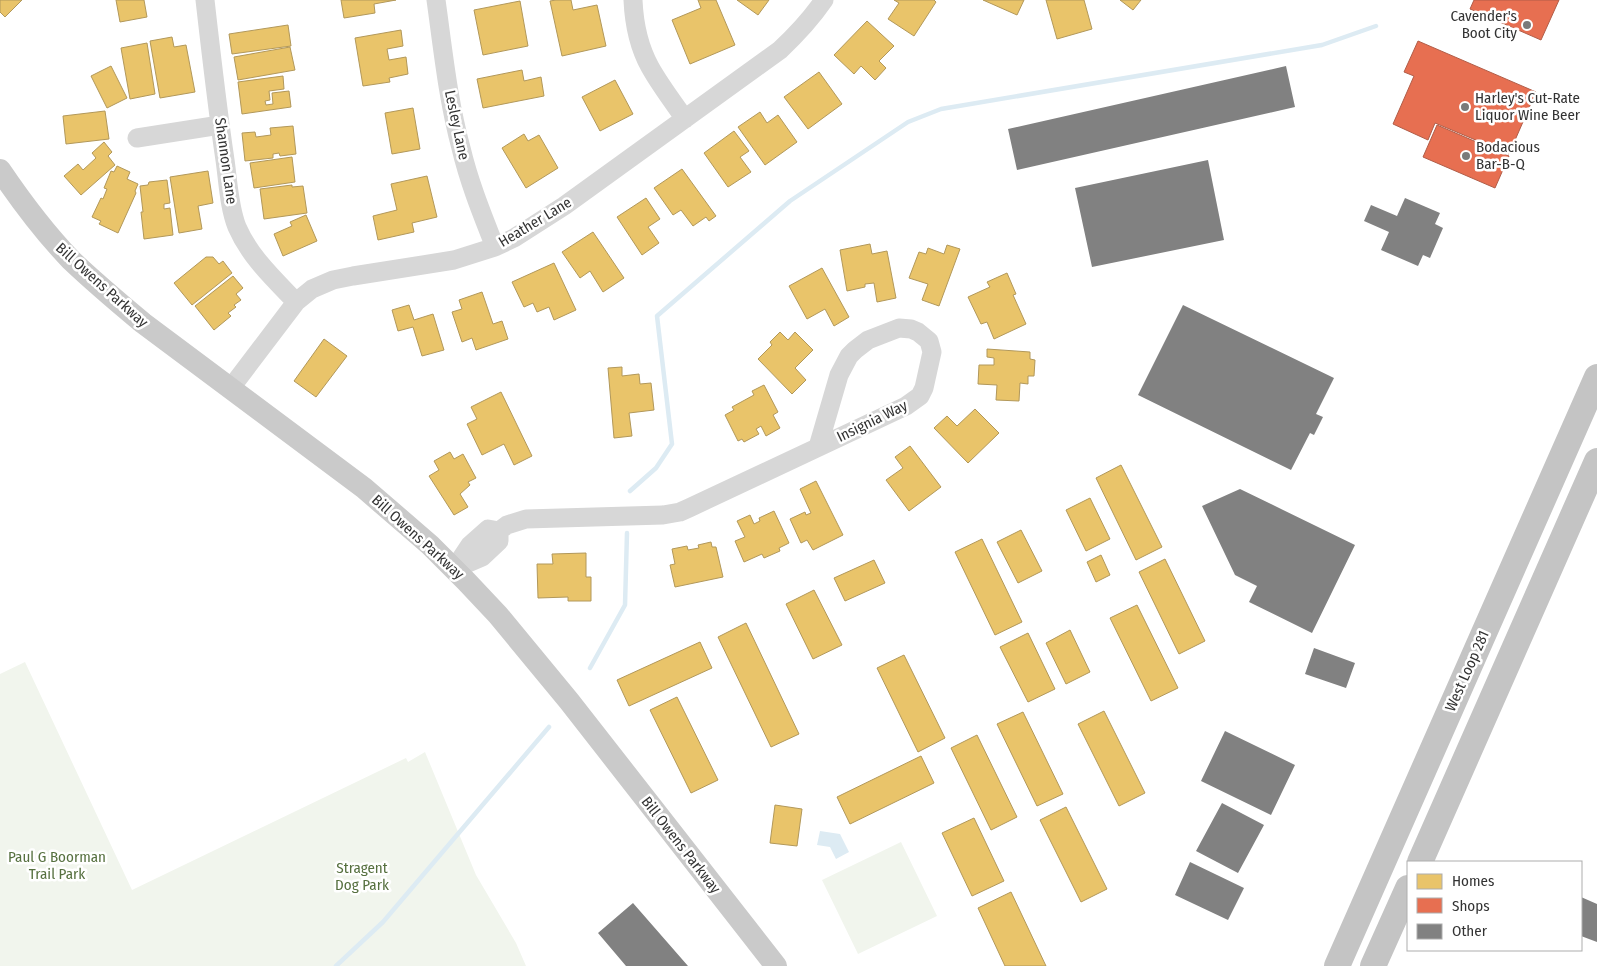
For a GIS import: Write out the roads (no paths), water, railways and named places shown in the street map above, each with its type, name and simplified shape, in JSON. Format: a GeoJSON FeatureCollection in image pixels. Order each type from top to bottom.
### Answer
{"type":"FeatureCollection","features":[{"type":"Feature","properties":{"kind":"highway","name":"West Loop 281"},"geometry":{"type":"LineString","coordinates":[[1337,966],[1596,380]]}},
{"type":"Feature","properties":{"kind":"highway"},"geometry":{"type":"LineString","coordinates":[[1420,861],[1597,461]]}},
{"type":"Feature","properties":{"kind":"highway"},"geometry":{"type":"LineString","coordinates":[[1374,966],[1407,890]]}},
{"type":"Feature","properties":{"kind":"main road","name":"Bill Owens Parkway"},"geometry":{"type":"LineString","coordinates":[[0,170],[48,233],[73,261],[143,323],[364,488],[430,545],[454,569],[498,615],[569,701],[776,966]]}},
{"type":"Feature","properties":{"kind":"street","name":"Shannon Lane"},"geometry":{"type":"LineString","coordinates":[[205,0],[231,204],[237,226],[246,245],[261,265],[296,302]]}},
{"type":"Feature","properties":{"kind":"street","name":"Lesley Lane"},"geometry":{"type":"LineString","coordinates":[[436,0],[451,108],[476,197],[495,247]]}},
{"type":"Feature","properties":{"kind":"street"},"geometry":{"type":"LineString","coordinates":[[633,0],[636,23],[644,53],[685,119]]}},
{"type":"Feature","properties":{"kind":"street","name":"Heather Lane"},"geometry":{"type":"LineString","coordinates":[[230,389],[296,302],[312,289],[334,280],[373,272],[454,260],[495,247],[514,238],[564,206],[780,50],[799,32],[824,0]]}},
{"type":"Feature","properties":{"kind":"street"},"geometry":{"type":"LineString","coordinates":[[137,138],[220,125]]}},
{"type":"Feature","properties":{"kind":"street","name":"Insignia Way"},"geometry":{"type":"LineString","coordinates":[[454,569],[482,557],[499,541],[498,531],[507,525],[526,519],[663,515],[680,512],[906,406],[920,396],[927,380],[932,358],[931,346],[924,336],[912,329],[899,328],[868,340],[855,350],[844,363],[839,375],[818,447]]}},
{"type":"Feature","properties":{"kind":"waterway"},"geometry":{"type":"LineString","coordinates":[[630,491],[656,468],[672,444],[657,316],[790,201],[908,122],[941,109],[1322,45],[1376,26]]}},
{"type":"Feature","properties":{"kind":"waterway"},"geometry":{"type":"LineString","coordinates":[[590,668],[625,605],[627,533]]}},
{"type":"Feature","properties":{"kind":"waterway"},"geometry":{"type":"LineString","coordinates":[[336,966],[383,922],[549,727]]}},
{"type":"Feature","properties":{"kind":"place","name":"Cavender's Boot City"},"geometry":{"type":"Point","coordinates":[1527,25]}},
{"type":"Feature","properties":{"kind":"place","name":"Harley's Cut-Rate Liquor Wine Beer"},"geometry":{"type":"Point","coordinates":[1465,107]}},
{"type":"Feature","properties":{"kind":"place","name":"Bodacious Bar-B-Q"},"geometry":{"type":"Point","coordinates":[1466,156]}},
{"type":"Feature","properties":{"kind":"park label","name":"Paul G Boorman Trail Park"},"geometry":{"type":"Point","coordinates":[57,866]}},
{"type":"Feature","properties":{"kind":"park label","name":"Stragent Dog Park"},"geometry":{"type":"Point","coordinates":[362,876]}}]}
